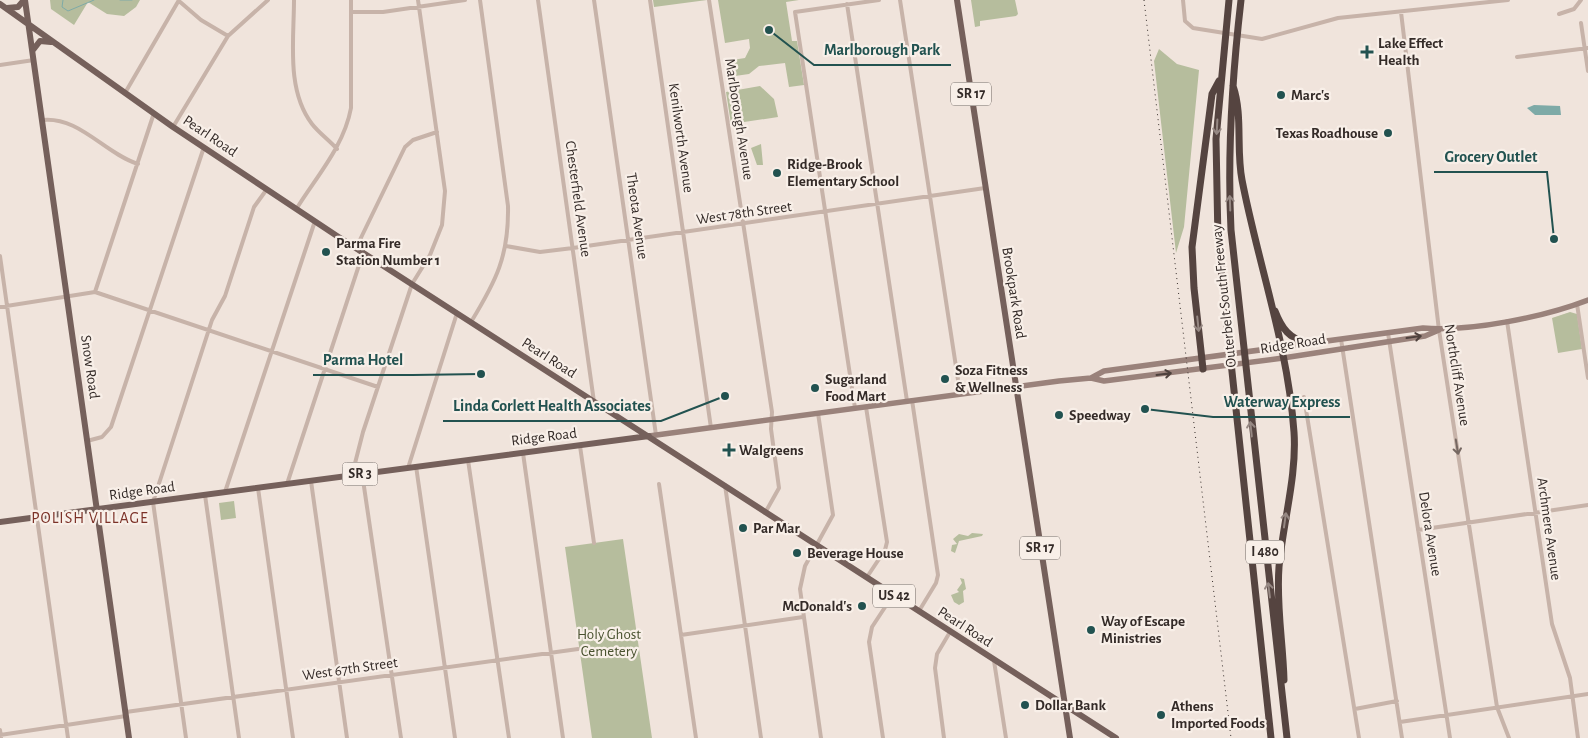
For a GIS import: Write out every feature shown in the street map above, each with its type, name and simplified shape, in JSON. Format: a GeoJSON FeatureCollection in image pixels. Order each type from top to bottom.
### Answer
{"type":"FeatureCollection","features":[{"type":"Feature","properties":{"kind":"highway","name":"Outerbelt South Freeway"},"geometry":{"type":"LineString","coordinates":[[1229,0],[1220,78],[1216,139],[1216,205],[1232,379],[1271,738]]}},
{"type":"Feature","properties":{"kind":"highway","name":"Outerbelt South Freeway"},"geometry":{"type":"LineString","coordinates":[[1242,0],[1232,81],[1229,202],[1246,378],[1287,738]]}},
{"type":"Feature","properties":{"kind":"highway"},"geometry":{"type":"LineString","coordinates":[[1203,369],[1194,288],[1192,247],[1212,94],[1220,78]]}},
{"type":"Feature","properties":{"kind":"highway"},"geometry":{"type":"LineString","coordinates":[[1232,81],[1238,100],[1240,172],[1283,358],[1294,440],[1278,587],[1285,725]]}},
{"type":"Feature","properties":{"kind":"highway"},"geometry":{"type":"LineString","coordinates":[[1266,286],[1284,329],[1295,339],[1308,344]]}},
{"type":"Feature","properties":{"kind":"main road"},"geometry":{"type":"LineString","coordinates":[[2,6],[16,8],[24,0]]}},
{"type":"Feature","properties":{"kind":"main road","name":"Snow Road"},"geometry":{"type":"LineString","coordinates":[[24,0],[129,738]]}},
{"type":"Feature","properties":{"kind":"main road","name":"Brookpark Road"},"geometry":{"type":"LineString","coordinates":[[957,0],[1070,738]]}},
{"type":"Feature","properties":{"kind":"main road","name":"Pearl Road"},"geometry":{"type":"LineString","coordinates":[[2,6],[154,113],[363,253],[594,402],[652,436],[765,513],[1116,738]]}},
{"type":"Feature","properties":{"kind":"main road"},"geometry":{"type":"LineString","coordinates":[[32,51],[40,41],[52,42]]}},
{"type":"Feature","properties":{"kind":"main road","name":"Ridge Road"},"geometry":{"type":"LineString","coordinates":[[1091,378],[1104,371],[1423,328],[1439,330],[1507,321],[1542,315],[1588,300]]}},
{"type":"Feature","properties":{"kind":"main road","name":"Ridge Road"},"geometry":{"type":"LineString","coordinates":[[0,522],[352,476],[362,473],[580,446],[960,393],[1091,378],[1104,381],[1203,369],[1425,336],[1439,330]]}},
{"type":"Feature","properties":{"kind":"street"},"geometry":{"type":"LineString","coordinates":[[174,126],[228,36],[268,0]]}},
{"type":"Feature","properties":{"kind":"street"},"geometry":{"type":"LineString","coordinates":[[294,0],[294,76],[297,93],[302,108],[312,125],[337,148]]}},
{"type":"Feature","properties":{"kind":"street"},"geometry":{"type":"LineString","coordinates":[[297,208],[337,148],[348,122],[351,108],[351,0]]}},
{"type":"Feature","properties":{"kind":"street"},"geometry":{"type":"LineString","coordinates":[[352,476],[378,387],[412,284],[430,255],[442,225],[445,191],[418,0]]}},
{"type":"Feature","properties":{"kind":"street"},"geometry":{"type":"LineString","coordinates":[[351,12],[382,12],[466,0]]}},
{"type":"Feature","properties":{"kind":"street"},"geometry":{"type":"LineString","coordinates":[[471,322],[494,285],[506,246],[508,206],[480,0]]}},
{"type":"Feature","properties":{"kind":"street","name":"Chesterfield Avenue"},"geometry":{"type":"LineString","coordinates":[[538,0],[594,402]]}},
{"type":"Feature","properties":{"kind":"street","name":"Theota Avenue"},"geometry":{"type":"LineString","coordinates":[[594,0],[629,240],[652,436]]}},
{"type":"Feature","properties":{"kind":"street","name":"Kenilworth Avenue"},"geometry":{"type":"LineString","coordinates":[[650,0],[711,428]]}},
{"type":"Feature","properties":{"kind":"street","name":"Marlborough Avenue"},"geometry":{"type":"LineString","coordinates":[[709,0],[772,420],[779,488],[765,513]]}},
{"type":"Feature","properties":{"kind":"street"},"geometry":{"type":"LineString","coordinates":[[855,408],[795,12],[879,0]]}},
{"type":"Feature","properties":{"kind":"street"},"geometry":{"type":"LineString","coordinates":[[900,0],[960,393]]}},
{"type":"Feature","properties":{"kind":"street"},"geometry":{"type":"LineString","coordinates":[[1183,0],[1187,24],[1193,28],[1254,38],[1278,36],[1338,18],[1508,0]]}},
{"type":"Feature","properties":{"kind":"street"},"geometry":{"type":"LineString","coordinates":[[1558,14],[1574,10],[1581,0]]}},
{"type":"Feature","properties":{"kind":"street"},"geometry":{"type":"LineString","coordinates":[[125,93],[179,1],[201,20],[228,36]]}},
{"type":"Feature","properties":{"kind":"street"},"geometry":{"type":"LineString","coordinates":[[847,4],[877,204],[938,575],[936,584],[918,611]]}},
{"type":"Feature","properties":{"kind":"street","name":"Northcliff Avenue"},"geometry":{"type":"LineString","coordinates":[[1401,12],[1439,330],[1497,707],[1509,738]]}},
{"type":"Feature","properties":{"kind":"street"},"geometry":{"type":"LineString","coordinates":[[1581,23],[1588,71]]}},
{"type":"Feature","properties":{"kind":"street"},"geometry":{"type":"LineString","coordinates":[[1518,57],[1586,48]]}},
{"type":"Feature","properties":{"kind":"street"},"geometry":{"type":"LineString","coordinates":[[0,65],[34,60]]}},
{"type":"Feature","properties":{"kind":"street"},"geometry":{"type":"LineString","coordinates":[[95,292],[154,113]]}},
{"type":"Feature","properties":{"kind":"street"},"geometry":{"type":"LineString","coordinates":[[42,120],[65,121],[114,153],[138,164]]}},
{"type":"Feature","properties":{"kind":"street"},"geometry":{"type":"LineString","coordinates":[[356,248],[406,147],[413,140],[437,132]]}},
{"type":"Feature","properties":{"kind":"street"},"geometry":{"type":"LineString","coordinates":[[87,441],[102,437],[111,428],[204,146]]}},
{"type":"Feature","properties":{"kind":"street"},"geometry":{"type":"LineString","coordinates":[[186,738],[152,502],[208,331],[225,296],[254,207],[267,188]]}},
{"type":"Feature","properties":{"kind":"street","name":"West 78th Street"},"geometry":{"type":"LineString","coordinates":[[506,246],[540,252],[985,188]]}},
{"type":"Feature","properties":{"kind":"street"},"geometry":{"type":"LineString","coordinates":[[225,492],[315,221]]}},
{"type":"Feature","properties":{"kind":"street"},"geometry":{"type":"LineString","coordinates":[[287,484],[363,253]]}},
{"type":"Feature","properties":{"kind":"street"},"geometry":{"type":"LineString","coordinates":[[0,256],[68,738]]}},
{"type":"Feature","properties":{"kind":"street"},"geometry":{"type":"LineString","coordinates":[[0,307],[95,292],[324,371],[378,387]]}},
{"type":"Feature","properties":{"kind":"street"},"geometry":{"type":"LineString","coordinates":[[1578,304],[1588,378]]}},
{"type":"Feature","properties":{"kind":"street"},"geometry":{"type":"LineString","coordinates":[[408,468],[457,313]]}},
{"type":"Feature","properties":{"kind":"street","name":"Archmere Avenue"},"geometry":{"type":"LineString","coordinates":[[1507,321],[1552,624],[1570,678],[1578,738]]}},
{"type":"Feature","properties":{"kind":"street","name":"Delora Avenue"},"geometry":{"type":"LineString","coordinates":[[1388,333],[1450,738]]}},
{"type":"Feature","properties":{"kind":"street"},"geometry":{"type":"LineString","coordinates":[[1341,339],[1402,738]]}},
{"type":"Feature","properties":{"kind":"street"},"geometry":{"type":"LineString","coordinates":[[1304,396],[1359,738]]}},
{"type":"Feature","properties":{"kind":"street"},"geometry":{"type":"LineString","coordinates":[[866,407],[886,542],[885,550],[866,578]]}},
{"type":"Feature","properties":{"kind":"street"},"geometry":{"type":"LineString","coordinates":[[818,414],[833,515],[801,577],[804,617],[821,738]]}},
{"type":"Feature","properties":{"kind":"street"},"geometry":{"type":"LineString","coordinates":[[580,446],[594,543]]}},
{"type":"Feature","properties":{"kind":"street"},"geometry":{"type":"LineString","coordinates":[[523,452],[563,738]]}},
{"type":"Feature","properties":{"kind":"street"},"geometry":{"type":"LineString","coordinates":[[468,460],[509,738]]}},
{"type":"Feature","properties":{"kind":"street"},"geometry":{"type":"LineString","coordinates":[[416,466],[455,738]]}},
{"type":"Feature","properties":{"kind":"street"},"geometry":{"type":"LineString","coordinates":[[362,473],[401,738]]}},
{"type":"Feature","properties":{"kind":"street"},"geometry":{"type":"LineString","coordinates":[[311,481],[347,738]]}},
{"type":"Feature","properties":{"kind":"street"},"geometry":{"type":"LineString","coordinates":[[659,484],[696,738]]}},
{"type":"Feature","properties":{"kind":"street"},"geometry":{"type":"LineString","coordinates":[[725,484],[761,738]]}},
{"type":"Feature","properties":{"kind":"street"},"geometry":{"type":"LineString","coordinates":[[258,488],[293,738]]}},
{"type":"Feature","properties":{"kind":"street"},"geometry":{"type":"LineString","coordinates":[[205,495],[239,738]]}},
{"type":"Feature","properties":{"kind":"street"},"geometry":{"type":"LineString","coordinates":[[1418,530],[1588,505]]}},
{"type":"Feature","properties":{"kind":"street"},"geometry":{"type":"LineString","coordinates":[[883,738],[869,642],[872,627],[893,595]]}},
{"type":"Feature","properties":{"kind":"street"},"geometry":{"type":"LineString","coordinates":[[681,635],[804,617]]}},
{"type":"Feature","properties":{"kind":"street"},"geometry":{"type":"LineString","coordinates":[[944,738],[935,668],[937,654],[950,632]]}},
{"type":"Feature","properties":{"kind":"street","name":"West 67th Street"},"geometry":{"type":"LineString","coordinates":[[0,734],[181,704],[578,649]]}},
{"type":"Feature","properties":{"kind":"street"},"geometry":{"type":"LineString","coordinates":[[994,661],[1006,738]]}},
{"type":"Feature","properties":{"kind":"street"},"geometry":{"type":"LineString","coordinates":[[1400,722],[1588,694]]}},
{"type":"Feature","properties":{"kind":"street"},"geometry":{"type":"LineString","coordinates":[[1355,709],[1397,701]]}},
{"type":"Feature","properties":{"kind":"green space"},"geometry":{"type":"Polygon","coordinates":[[[50,0],[140,0],[136,7],[124,16],[107,14],[88,2],[74,25],[51,9],[50,0]]]}},
{"type":"Feature","properties":{"kind":"green space"},"geometry":{"type":"Polygon","coordinates":[[[653,0],[707,0],[654,7],[653,0]]]}},
{"type":"Feature","properties":{"kind":"green space"},"geometry":{"type":"Polygon","coordinates":[[[718,0],[799,0],[786,2],[792,41],[797,41],[804,85],[789,87],[785,63],[759,66],[749,74],[728,77],[726,61],[745,58],[750,48],[749,39],[725,43],[718,0]]]}},
{"type":"Feature","properties":{"kind":"green space"},"geometry":{"type":"Polygon","coordinates":[[[971,0],[1015,0],[1018,14],[1016,16],[980,21],[980,26],[975,27],[971,0]]]}},
{"type":"Feature","properties":{"kind":"green space"},"geometry":{"type":"Polygon","coordinates":[[[1159,49],[1177,64],[1199,70],[1184,227],[1176,253],[1154,61],[1159,49]]]}},
{"type":"Feature","properties":{"kind":"green space"},"geometry":{"type":"Polygon","coordinates":[[[760,86],[774,99],[778,117],[731,124],[726,92],[760,86]]]}},
{"type":"Feature","properties":{"kind":"green space"},"geometry":{"type":"Polygon","coordinates":[[[761,144],[763,165],[757,165],[751,148],[761,144]]]}},
{"type":"Feature","properties":{"kind":"green space"},"geometry":{"type":"Polygon","coordinates":[[[1570,312],[1577,314],[1582,349],[1558,353],[1552,318],[1570,312]]]}},
{"type":"Feature","properties":{"kind":"green space"},"geometry":{"type":"Polygon","coordinates":[[[234,501],[236,518],[221,520],[219,503],[234,501]]]}},
{"type":"Feature","properties":{"kind":"green space"},"geometry":{"type":"Polygon","coordinates":[[[972,533],[983,534],[982,536],[959,541],[955,553],[951,551],[952,545],[957,544],[953,539],[959,534],[968,536],[972,533]]]}},
{"type":"Feature","properties":{"kind":"green space","name":"Holy Ghost Cemetery"},"geometry":{"type":"Polygon","coordinates":[[[623,539],[652,738],[592,738],[565,547],[623,539]]]}},
{"type":"Feature","properties":{"kind":"green space"},"geometry":{"type":"Polygon","coordinates":[[[960,578],[964,579],[966,589],[963,591],[964,602],[959,605],[954,602],[951,595],[959,592],[957,590],[962,583],[960,578]]]}},
{"type":"Feature","properties":{"kind":"water"},"geometry":{"type":"Polygon","coordinates":[[[1534,105],[1560,106],[1561,115],[1535,115],[1527,108],[1534,105]]]}},
{"type":"Feature","properties":{"kind":"waterway"},"geometry":{"type":"LineString","coordinates":[[63,0],[62,7],[68,11],[94,0]]}},
{"type":"Feature","properties":{"kind":"waterway"},"geometry":{"type":"LineString","coordinates":[[120,0],[132,0]]}},
{"type":"Feature","properties":{"kind":"railway"},"geometry":{"type":"LineString","coordinates":[[1144,0],[1231,738]]}},
{"type":"Feature","properties":{"kind":"place","name":"Marlborough Park"},"geometry":{"type":"Point","coordinates":[769,30]}},
{"type":"Feature","properties":{"kind":"place","name":"Lake Effect Health"},"geometry":{"type":"Point","coordinates":[1367,52]}},
{"type":"Feature","properties":{"kind":"place","name":"Marc's"},"geometry":{"type":"Point","coordinates":[1281,95]}},
{"type":"Feature","properties":{"kind":"place","name":"Texas Roadhouse"},"geometry":{"type":"Point","coordinates":[1388,133]}},
{"type":"Feature","properties":{"kind":"place","name":"Ridge-Brook Elementary School"},"geometry":{"type":"Point","coordinates":[777,173]}},
{"type":"Feature","properties":{"kind":"place","name":"Grocery Outlet"},"geometry":{"type":"Point","coordinates":[1554,239]}},
{"type":"Feature","properties":{"kind":"place","name":"Parma Fire Station Number 1"},"geometry":{"type":"Point","coordinates":[326,252]}},
{"type":"Feature","properties":{"kind":"place","name":"Parma Hotel"},"geometry":{"type":"Point","coordinates":[481,374]}},
{"type":"Feature","properties":{"kind":"place","name":"Soza Fitness & Wellness"},"geometry":{"type":"Point","coordinates":[945,379]}},
{"type":"Feature","properties":{"kind":"place","name":"Sugarland Food Mart"},"geometry":{"type":"Point","coordinates":[815,388]}},
{"type":"Feature","properties":{"kind":"place","name":"Linda Corlett Health Associates"},"geometry":{"type":"Point","coordinates":[725,396]}},
{"type":"Feature","properties":{"kind":"place","name":"Waterway Express"},"geometry":{"type":"Point","coordinates":[1145,409]}},
{"type":"Feature","properties":{"kind":"place","name":"Speedway"},"geometry":{"type":"Point","coordinates":[1059,415]}},
{"type":"Feature","properties":{"kind":"place","name":"Walgreens"},"geometry":{"type":"Point","coordinates":[729,450]}},
{"type":"Feature","properties":{"kind":"place","name":"Par Mar"},"geometry":{"type":"Point","coordinates":[743,528]}},
{"type":"Feature","properties":{"kind":"place","name":"Beverage House"},"geometry":{"type":"Point","coordinates":[797,553]}},
{"type":"Feature","properties":{"kind":"place","name":"McDonald's"},"geometry":{"type":"Point","coordinates":[862,606]}},
{"type":"Feature","properties":{"kind":"place","name":"Way of Escape Ministries"},"geometry":{"type":"Point","coordinates":[1091,630]}},
{"type":"Feature","properties":{"kind":"place","name":"Dollar Bank"},"geometry":{"type":"Point","coordinates":[1025,705]}},
{"type":"Feature","properties":{"kind":"place","name":"Athens Imported Foods"},"geometry":{"type":"Point","coordinates":[1161,715]}},
{"type":"Feature","properties":{"kind":"district","name":"POLISH VILLAGE"},"geometry":{"type":"Point","coordinates":[90,518]}}]}
